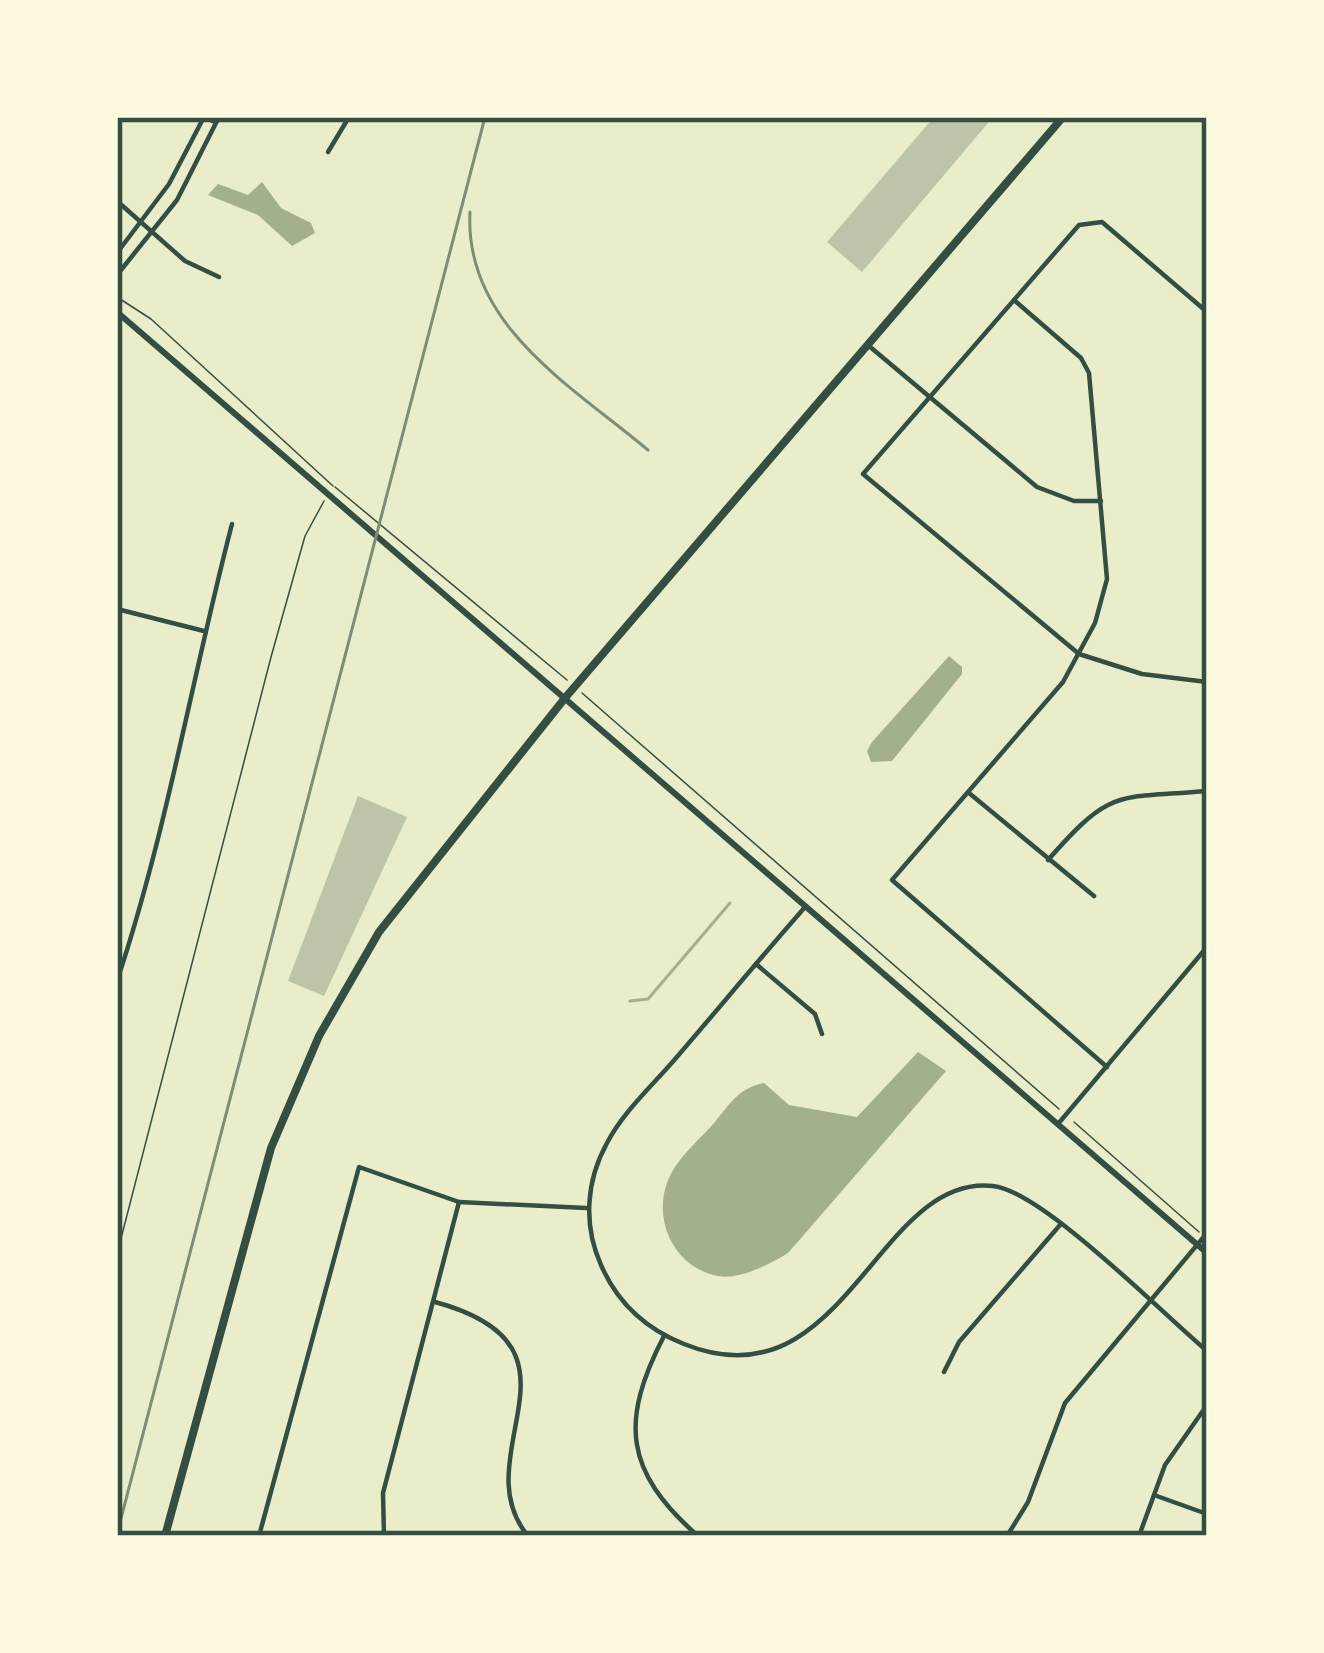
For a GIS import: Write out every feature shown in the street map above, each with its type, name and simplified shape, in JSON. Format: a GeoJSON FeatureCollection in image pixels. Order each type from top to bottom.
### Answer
{"type":"FeatureCollection","features":[{"type":"Feature","properties":{"kind":"main road"},"geometry":{"type":"LineString","coordinates":[[165,1536],[250,1212],[319,1036],[416,879],[1063,117]]}},
{"type":"Feature","properties":{"kind":"street"},"geometry":{"type":"LineString","coordinates":[[117,253],[179,169],[204,117],[218,120],[192,176],[117,275]]}},
{"type":"Feature","properties":{"kind":"street"},"geometry":{"type":"LineString","coordinates":[[328,152],[349,117]]}},
{"type":"Feature","properties":{"kind":"street"},"geometry":{"type":"LineString","coordinates":[[179,169],[192,176]]}},
{"type":"Feature","properties":{"kind":"street"},"geometry":{"type":"LineString","coordinates":[[117,201],[185,261],[219,277]]}},
{"type":"Feature","properties":{"kind":"street"},"geometry":{"type":"LineString","coordinates":[[1207,312],[1112,230],[1091,221],[1079,225],[863,474],[1079,654],[1142,674],[1207,682]]}},
{"type":"Feature","properties":{"kind":"street"},"geometry":{"type":"LineString","coordinates":[[1014,300],[1081,358],[1089,373],[1104,599],[1063,682],[892,880],[1107,1067]]}},
{"type":"Feature","properties":{"kind":"street"},"geometry":{"type":"LineString","coordinates":[[117,312],[1207,1253]]}},
{"type":"Feature","properties":{"kind":"street"},"geometry":{"type":"LineString","coordinates":[[869,346],[1037,487],[1075,501],[1101,501]]}},
{"type":"Feature","properties":{"kind":"street"},"geometry":{"type":"LineString","coordinates":[[117,456],[117,480]]}},
{"type":"Feature","properties":{"kind":"street"},"geometry":{"type":"LineString","coordinates":[[117,981],[177,774],[204,632],[232,524]]}},
{"type":"Feature","properties":{"kind":"street"},"geometry":{"type":"LineString","coordinates":[[117,609],[204,632]]}},
{"type":"Feature","properties":{"kind":"street"},"geometry":{"type":"LineString","coordinates":[[968,791],[1094,896]]}},
{"type":"Feature","properties":{"kind":"street"},"geometry":{"type":"LineString","coordinates":[[1048,860],[1097,807],[1112,799],[1207,791]]}},
{"type":"Feature","properties":{"kind":"street"},"geometry":{"type":"LineString","coordinates":[[806,906],[619,1124],[597,1166],[586,1208],[607,1279],[638,1317],[664,1336],[712,1352],[741,1353],[792,1340],[833,1311],[933,1201],[971,1186],[1012,1191],[1060,1225],[1207,1351]]}},
{"type":"Feature","properties":{"kind":"street"},"geometry":{"type":"LineString","coordinates":[[1058,1124],[1207,946]]}},
{"type":"Feature","properties":{"kind":"street"},"geometry":{"type":"LineString","coordinates":[[756,964],[815,1014],[822,1034]]}},
{"type":"Feature","properties":{"kind":"street"},"geometry":{"type":"LineString","coordinates":[[259,1536],[358,1167],[458,1202],[586,1208]]}},
{"type":"Feature","properties":{"kind":"street"},"geometry":{"type":"LineString","coordinates":[[384,1536],[383,1493],[458,1202]]}},
{"type":"Feature","properties":{"kind":"street"},"geometry":{"type":"LineString","coordinates":[[944,1372],[958,1342],[1060,1225]]}},
{"type":"Feature","properties":{"kind":"street"},"geometry":{"type":"LineString","coordinates":[[1006,1536],[1028,1502],[1065,1403],[1207,1234]]}},
{"type":"Feature","properties":{"kind":"street"},"geometry":{"type":"LineString","coordinates":[[434,1301],[479,1317],[509,1347],[520,1367],[521,1412],[507,1487],[528,1536]]}},
{"type":"Feature","properties":{"kind":"street"},"geometry":{"type":"LineString","coordinates":[[664,1336],[637,1399],[636,1447],[652,1490],[698,1536]]}},
{"type":"Feature","properties":{"kind":"street"},"geometry":{"type":"LineString","coordinates":[[1139,1536],[1179,1440],[1207,1405]]}},
{"type":"Feature","properties":{"kind":"street"},"geometry":{"type":"LineString","coordinates":[[1154,1495],[1207,1514]]}},
{"type":"Feature","properties":{"kind":"path"},"geometry":{"type":"LineString","coordinates":[[117,297],[151,319],[334,489],[566,679]]}},
{"type":"Feature","properties":{"kind":"path"},"geometry":{"type":"LineString","coordinates":[[117,1254],[271,657],[305,536],[325,500]]}},
{"type":"Feature","properties":{"kind":"path"},"geometry":{"type":"LineString","coordinates":[[590,699],[1061,1111]]}},
{"type":"Feature","properties":{"kind":"path"},"geometry":{"type":"LineString","coordinates":[[1071,1120],[1198,1231]]}},
{"type":"Feature","properties":{"kind":"shaded area"},"geometry":{"type":"Polygon","coordinates":[[[262,182],[281,208],[311,223],[315,233],[292,246],[258,215],[208,195],[218,184],[248,195],[262,182]]]}},
{"type":"Feature","properties":{"kind":"shaded area"},"geometry":{"type":"Polygon","coordinates":[[[949,656],[962,667],[962,674],[892,761],[871,762],[867,751],[872,742],[949,656]]]}},
{"type":"Feature","properties":{"kind":"shaded area"},"geometry":{"type":"Polygon","coordinates":[[[918,1052],[946,1071],[788,1253],[727,1277],[702,1271],[677,1250],[664,1221],[665,1188],[681,1159],[742,1092],[764,1083],[789,1105],[857,1117],[918,1052]]]}},
{"type":"Feature","properties":{"kind":"building"},"geometry":{"type":"Polygon","coordinates":[[[934,117],[993,117],[862,272],[827,242],[934,117]]]}},
{"type":"Feature","properties":{"kind":"building"},"geometry":{"type":"Polygon","coordinates":[[[358,796],[407,817],[324,996],[288,981],[358,796]]]}},
{"type":"Feature","properties":{"kind":"waterway"},"geometry":{"type":"LineString","coordinates":[[630,1001],[648,999],[730,903]]}},
{"type":"Feature","properties":{"kind":"railway"},"geometry":{"type":"LineString","coordinates":[[117,1534],[485,117]]}},
{"type":"Feature","properties":{"kind":"railway"},"geometry":{"type":"LineString","coordinates":[[470,212],[473,252],[485,288],[504,320],[557,376],[648,450]]}}]}
